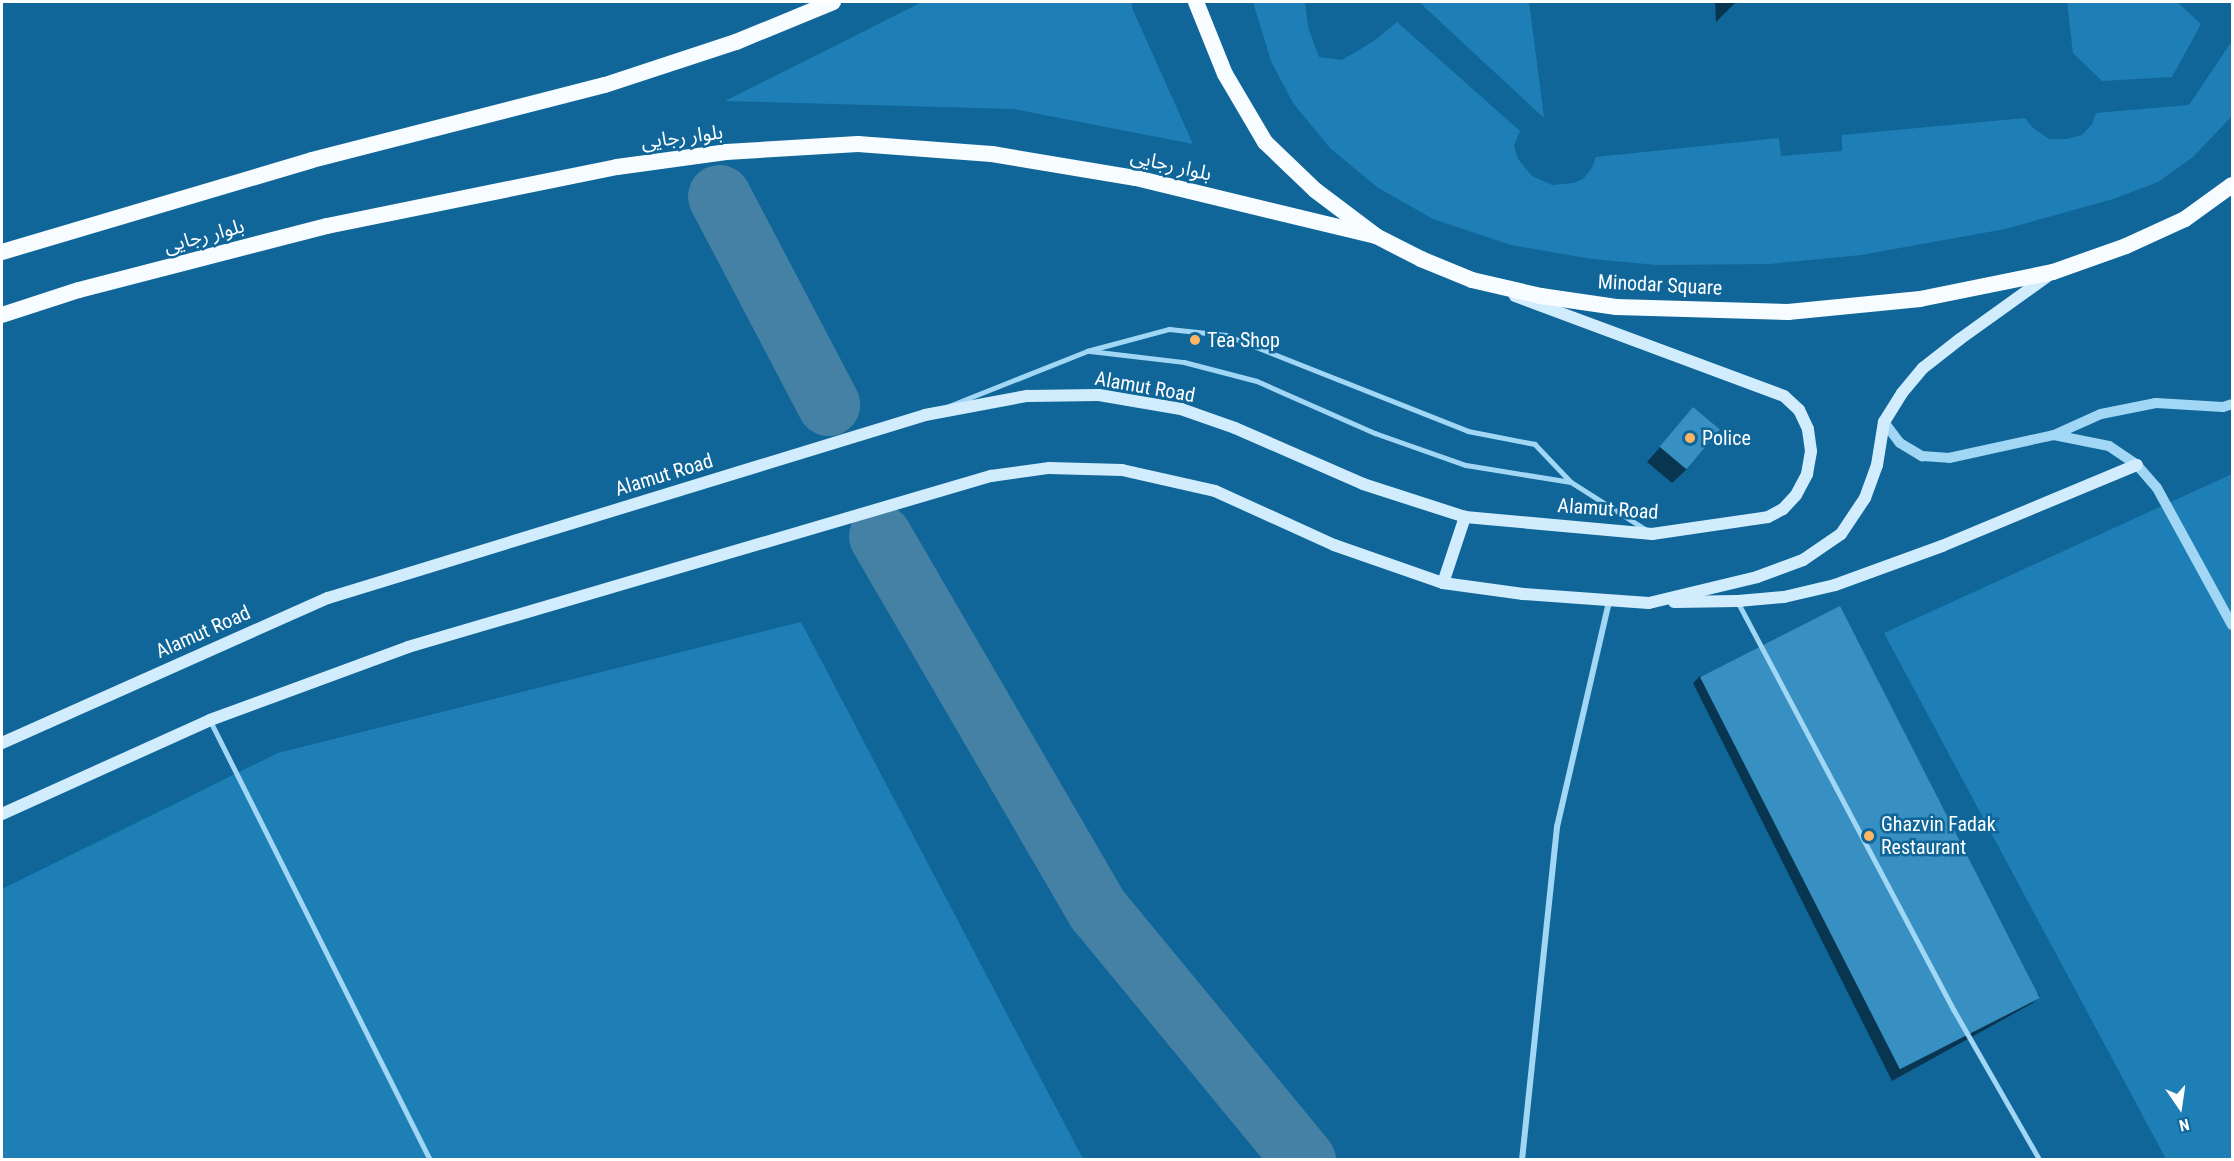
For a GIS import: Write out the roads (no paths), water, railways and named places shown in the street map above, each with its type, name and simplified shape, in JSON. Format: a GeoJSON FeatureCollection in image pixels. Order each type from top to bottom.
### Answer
{"type":"FeatureCollection","features":[{"type":"Feature","properties":{"kind":"highway"},"geometry":{"type":"LineString","coordinates":[[2,252],[312,160],[605,85],[736,42],[833,2]]}},
{"type":"Feature","properties":{"kind":"highway","name":"Minodar Square"},"geometry":{"type":"LineString","coordinates":[[1196,2],[1225,74],[1265,142],[1315,190],[1376,236],[1421,260],[1472,280],[1541,296],[1616,307],[1788,312],[1920,299],[2053,272],[2127,246],[2185,219],[2232,185]]}},
{"type":"Feature","properties":{"kind":"highway","name":"بلوار رجایی"},"geometry":{"type":"LineString","coordinates":[[2,315],[80,290],[327,226],[617,167],[726,152],[858,144],[992,154],[1136,178],[1376,236]]}},
{"type":"Feature","properties":{"kind":"main road"},"geometry":{"type":"LineString","coordinates":[[1649,603],[1757,577],[1803,560],[1841,534],[1865,498],[1877,465],[1884,422],[1902,393],[1923,368],[2053,272]]}},
{"type":"Feature","properties":{"kind":"main road","name":"Alamut Road"},"geometry":{"type":"LineString","coordinates":[[2,742],[328,598],[925,415],[1027,396],[1099,396],[1181,409],[1235,428],[1363,484],[1465,518],[1652,534],[1750,522],[1783,509],[1796,495],[1807,474],[1811,452],[1808,429],[1799,410],[1784,396],[1472,280]]}},
{"type":"Feature","properties":{"kind":"main road"},"geometry":{"type":"LineString","coordinates":[[2,814],[210,720],[419,644],[991,476],[1049,468],[1122,470],[1215,491],[1334,545],[1443,583],[1523,594],[1649,603],[1738,601],[1784,597],[1835,585],[1942,546],[2137,465]]}},
{"type":"Feature","properties":{"kind":"main road"},"geometry":{"type":"LineString","coordinates":[[1443,583],[1465,518]]}},
{"type":"Feature","properties":{"kind":"street"},"geometry":{"type":"LineString","coordinates":[[1884,422],[1900,443],[1922,456],[1949,458],[2054,435],[2101,414],[2156,403],[2223,407],[2232,404]]}},
{"type":"Feature","properties":{"kind":"street"},"geometry":{"type":"LineString","coordinates":[[2054,435],[2109,446],[2137,465],[2157,488],[2232,625]]}},
{"type":"Feature","properties":{"kind":"street"},"geometry":{"type":"LineString","coordinates":[[1522,1160],[1557,827],[1610,600]]}},
{"type":"Feature","properties":{"kind":"lane"},"geometry":{"type":"LineString","coordinates":[[925,415],[1087,351],[1169,329],[1226,334],[1468,431],[1535,444],[1571,482],[1652,534]]}},
{"type":"Feature","properties":{"kind":"lane"},"geometry":{"type":"LineString","coordinates":[[1087,351],[1184,362],[1257,381],[1375,433],[1466,465],[1571,482]]}},
{"type":"Feature","properties":{"kind":"lane"},"geometry":{"type":"LineString","coordinates":[[1738,601],[1915,938],[2040,1160]]}},
{"type":"Feature","properties":{"kind":"lane"},"geometry":{"type":"LineString","coordinates":[[210,720],[430,1160]]}},
{"type":"Feature","properties":{"kind":"waterway"},"geometry":{"type":"LineString","coordinates":[[719,196],[828,404]]}},
{"type":"Feature","properties":{"kind":"waterway"},"geometry":{"type":"LineString","coordinates":[[880,536],[1098,910],[1304,1160]]}},
{"type":"Feature","properties":{"kind":"place","name":"Tea Shop"},"geometry":{"type":"Point","coordinates":[1195,340]}},
{"type":"Feature","properties":{"kind":"place","name":"Police"},"geometry":{"type":"Point","coordinates":[1690,438]}},
{"type":"Feature","properties":{"kind":"place","name":"Ghazvin Fadak Restaurant"},"geometry":{"type":"Point","coordinates":[1869,836]}}]}
